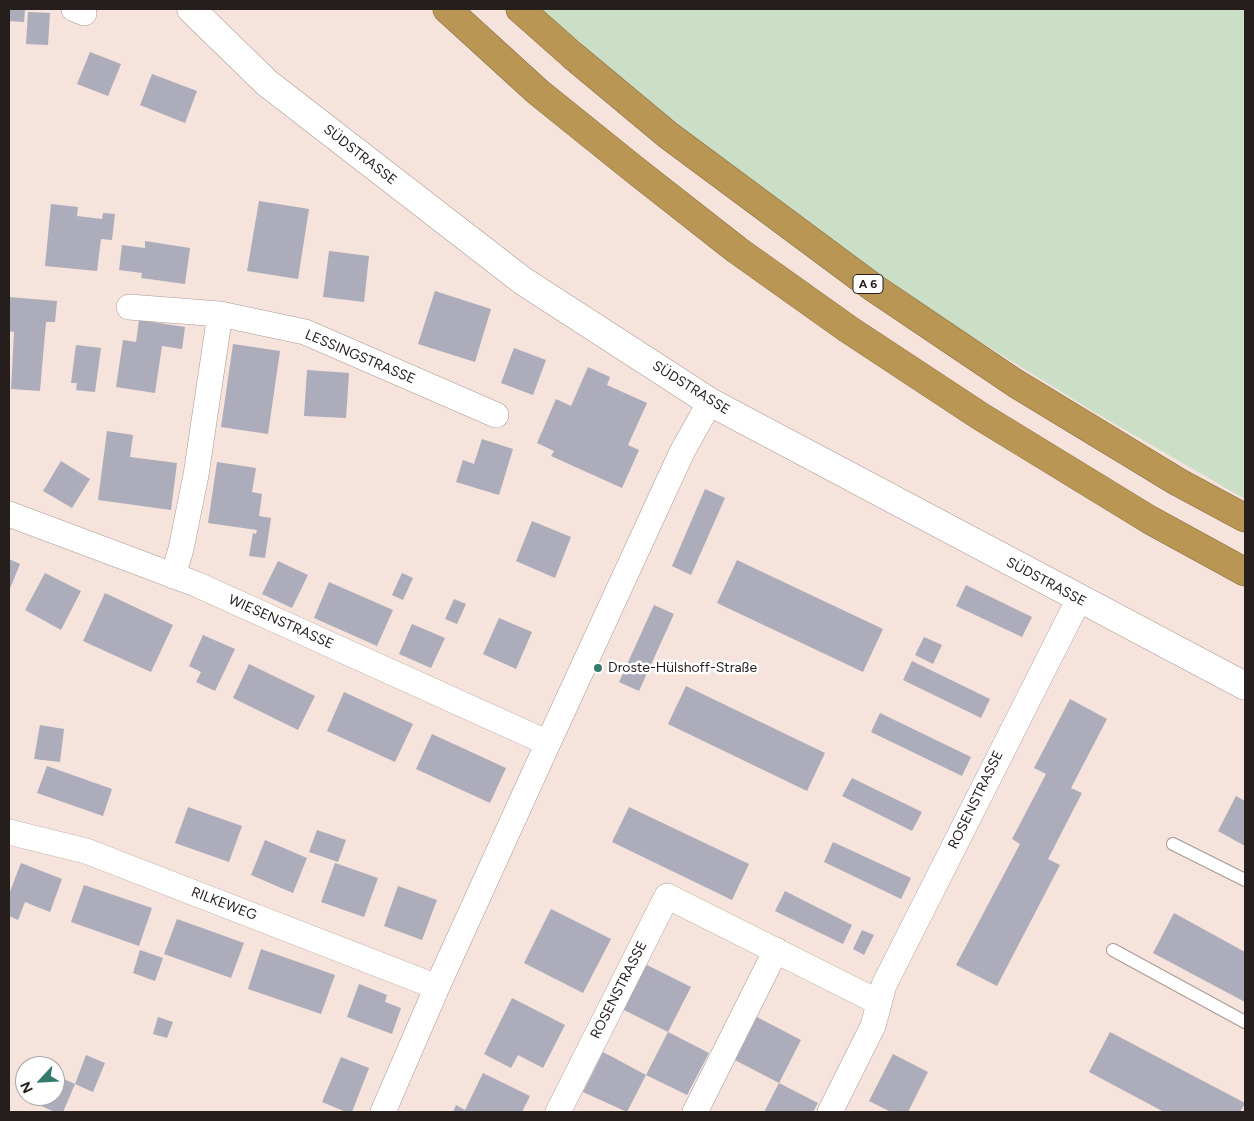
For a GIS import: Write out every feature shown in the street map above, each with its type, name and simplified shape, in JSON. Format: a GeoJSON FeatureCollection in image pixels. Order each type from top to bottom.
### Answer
{"type":"FeatureCollection","features":[{"type":"Feature","properties":{"kind":"highway"},"geometry":{"type":"LineString","coordinates":[[447,9],[538,92],[628,164],[737,250],[840,323],[980,416],[1150,520],[1245,572]]}},
{"type":"Feature","properties":{"kind":"highway","name":"A 6"},"geometry":{"type":"LineString","coordinates":[[520,9],[668,135],[874,288],[1015,383],[1178,482],[1245,518]]}},
{"type":"Feature","properties":{"kind":"street","name":"SÜDSTRASSE"},"geometry":{"type":"LineString","coordinates":[[191,9],[267,83],[523,282],[710,402],[1245,686]]}},
{"type":"Feature","properties":{"kind":"street","name":"LESSINGSTRASSE"},"geometry":{"type":"LineString","coordinates":[[129,307],[220,314],[305,332],[496,415]]}},
{"type":"Feature","properties":{"kind":"street"},"geometry":{"type":"LineString","coordinates":[[173,576],[181,549],[196,475],[220,314]]}},
{"type":"Feature","properties":{"kind":"street"},"geometry":{"type":"LineString","coordinates":[[383,1112],[437,987],[682,452],[710,402]]}},
{"type":"Feature","properties":{"kind":"street","name":"WIESENSTRASSE"},"geometry":{"type":"LineString","coordinates":[[9,514],[205,588],[548,743]]}},
{"type":"Feature","properties":{"kind":"street","name":"ROSENSTRASSE"},"geometry":{"type":"LineString","coordinates":[[830,1112],[873,1026],[884,985],[1079,599]]}},
{"type":"Feature","properties":{"kind":"street","name":"RILKEWEG"},"geometry":{"type":"LineString","coordinates":[[9,832],[86,851],[437,987]]}},
{"type":"Feature","properties":{"kind":"street","name":"ROSENSTRASSE"},"geometry":{"type":"LineString","coordinates":[[558,1112],[667,896],[878,1002]]}},
{"type":"Feature","properties":{"kind":"street"},"geometry":{"type":"LineString","coordinates":[[695,1112],[776,950]]}},
{"type":"Feature","properties":{"kind":"lane"},"geometry":{"type":"LineString","coordinates":[[1173,844],[1245,880]]}},
{"type":"Feature","properties":{"kind":"lane"},"geometry":{"type":"LineString","coordinates":[[1113,950],[1245,1022]]}},
{"type":"Feature","properties":{"kind":"green space"},"geometry":{"type":"Polygon","coordinates":[[[540,9],[1245,9],[1245,499],[1094,412],[890,286],[683,134],[540,9]]]}},
{"type":"Feature","properties":{"kind":"building"},"geometry":{"type":"Polygon","coordinates":[[[9,9],[25,9],[24,22],[9,21],[9,9]]]}},
{"type":"Feature","properties":{"kind":"building"},"geometry":{"type":"Polygon","coordinates":[[[28,12],[50,13],[48,45],[26,44],[28,12]]]}},
{"type":"Feature","properties":{"kind":"building"},"geometry":{"type":"Polygon","coordinates":[[[90,52],[121,64],[108,96],[77,84],[90,52]]]}},
{"type":"Feature","properties":{"kind":"building"},"geometry":{"type":"Polygon","coordinates":[[[152,74],[197,91],[185,123],[140,105],[152,74]]]}},
{"type":"Feature","properties":{"kind":"building"},"geometry":{"type":"Polygon","coordinates":[[[259,201],[309,209],[298,279],[247,271],[259,201]]]}},
{"type":"Feature","properties":{"kind":"building"},"geometry":{"type":"Polygon","coordinates":[[[51,204],[78,207],[77,216],[102,219],[103,213],[115,214],[112,240],[101,239],[97,271],[45,266],[51,204]]]}},
{"type":"Feature","properties":{"kind":"building"},"geometry":{"type":"Polygon","coordinates":[[[145,241],[190,248],[185,284],[141,278],[142,273],[119,270],[122,245],[145,248],[145,241]]]}},
{"type":"Feature","properties":{"kind":"building"},"geometry":{"type":"Polygon","coordinates":[[[329,251],[369,256],[364,302],[323,297],[329,251]]]}},
{"type":"Feature","properties":{"kind":"building"},"geometry":{"type":"Polygon","coordinates":[[[435,291],[491,309],[475,362],[418,344],[435,291]]]}},
{"type":"Feature","properties":{"kind":"building"},"geometry":{"type":"Polygon","coordinates":[[[9,297],[57,301],[55,322],[46,322],[40,391],[11,389],[14,332],[9,331],[9,297]]]}},
{"type":"Feature","properties":{"kind":"building"},"geometry":{"type":"Polygon","coordinates":[[[139,320],[185,327],[182,349],[162,346],[155,393],[116,387],[123,340],[136,342],[139,320]]]}},
{"type":"Feature","properties":{"kind":"building"},"geometry":{"type":"Polygon","coordinates":[[[233,344],[280,351],[268,434],[221,427],[233,344]]]}},
{"type":"Feature","properties":{"kind":"building"},"geometry":{"type":"Polygon","coordinates":[[[76,345],[101,348],[95,392],[76,390],[77,383],[71,383],[76,345]]]}},
{"type":"Feature","properties":{"kind":"building"},"geometry":{"type":"Polygon","coordinates":[[[514,348],[546,360],[533,395],[501,383],[514,348]]]}},
{"type":"Feature","properties":{"kind":"building"},"geometry":{"type":"Polygon","coordinates":[[[588,367],[610,377],[607,385],[647,403],[628,445],[639,450],[622,488],[551,456],[554,451],[537,443],[556,399],[571,406],[588,367]]]}},
{"type":"Feature","properties":{"kind":"building"},"geometry":{"type":"Polygon","coordinates":[[[307,370],[349,373],[346,418],[304,416],[307,370]]]}},
{"type":"Feature","properties":{"kind":"building"},"geometry":{"type":"Polygon","coordinates":[[[107,431],[133,435],[130,457],[177,463],[171,510],[98,500],[107,431]]]}},
{"type":"Feature","properties":{"kind":"building"},"geometry":{"type":"Polygon","coordinates":[[[482,439],[513,449],[499,495],[456,482],[463,460],[474,464],[482,439]]]}},
{"type":"Feature","properties":{"kind":"building"},"geometry":{"type":"Polygon","coordinates":[[[61,461],[90,479],[72,508],[43,491],[61,461]]]}},
{"type":"Feature","properties":{"kind":"building"},"geometry":{"type":"Polygon","coordinates":[[[217,462],[256,468],[252,492],[262,494],[259,516],[271,518],[265,558],[249,556],[253,533],[256,534],[257,530],[208,523],[217,462]]]}},
{"type":"Feature","properties":{"kind":"building"},"geometry":{"type":"Polygon","coordinates":[[[705,489],[725,498],[691,575],[672,566],[705,489]]]}},
{"type":"Feature","properties":{"kind":"building"},"geometry":{"type":"Polygon","coordinates":[[[532,521],[571,537],[555,578],[516,561],[532,521]]]}},
{"type":"Feature","properties":{"kind":"building"},"geometry":{"type":"Polygon","coordinates":[[[9,559],[20,564],[9,591],[9,559]]]}},
{"type":"Feature","properties":{"kind":"building"},"geometry":{"type":"Polygon","coordinates":[[[737,560],[883,629],[863,672],[717,603],[737,560]]]}},
{"type":"Feature","properties":{"kind":"building"},"geometry":{"type":"Polygon","coordinates":[[[278,561],[308,575],[292,608],[262,594],[278,561]]]}},
{"type":"Feature","properties":{"kind":"building"},"geometry":{"type":"Polygon","coordinates":[[[45,573],[81,591],[61,630],[25,610],[45,573]]]}},
{"type":"Feature","properties":{"kind":"building"},"geometry":{"type":"Polygon","coordinates":[[[402,573],[413,578],[403,600],[392,595],[402,573]]]}},
{"type":"Feature","properties":{"kind":"building"},"geometry":{"type":"Polygon","coordinates":[[[329,582],[393,610],[377,646],[314,618],[329,582]]]}},
{"type":"Feature","properties":{"kind":"building"},"geometry":{"type":"Polygon","coordinates":[[[966,585],[1032,617],[1022,637],[956,606],[966,585]]]}},
{"type":"Feature","properties":{"kind":"building"},"geometry":{"type":"Polygon","coordinates":[[[105,593],[173,625],[151,672],[83,641],[105,593]]]}},
{"type":"Feature","properties":{"kind":"building"},"geometry":{"type":"Polygon","coordinates":[[[454,599],[466,604],[457,624],[445,619],[454,599]]]}},
{"type":"Feature","properties":{"kind":"building"},"geometry":{"type":"Polygon","coordinates":[[[654,605],[674,614],[639,691],[619,682],[654,605]]]}},
{"type":"Feature","properties":{"kind":"building"},"geometry":{"type":"Polygon","coordinates":[[[499,618],[532,632],[516,669],[483,654],[499,618]]]}},
{"type":"Feature","properties":{"kind":"building"},"geometry":{"type":"Polygon","coordinates":[[[412,624],[445,638],[431,668],[399,654],[412,624]]]}},
{"type":"Feature","properties":{"kind":"building"},"geometry":{"type":"Polygon","coordinates":[[[203,635],[235,649],[215,691],[196,682],[201,672],[189,666],[203,635]]]}},
{"type":"Feature","properties":{"kind":"building"},"geometry":{"type":"Polygon","coordinates":[[[924,637],[942,645],[933,664],[915,655],[924,637]]]}},
{"type":"Feature","properties":{"kind":"building"},"geometry":{"type":"Polygon","coordinates":[[[912,661],[990,699],[981,718],[903,680],[912,661]]]}},
{"type":"Feature","properties":{"kind":"building"},"geometry":{"type":"Polygon","coordinates":[[[249,664],[315,696],[298,730],[233,698],[249,664]]]}},
{"type":"Feature","properties":{"kind":"building"},"geometry":{"type":"Polygon","coordinates":[[[686,686],[825,753],[807,791],[668,724],[686,686]]]}},
{"type":"Feature","properties":{"kind":"building"},"geometry":{"type":"Polygon","coordinates":[[[344,692],[413,724],[395,762],[327,731],[344,692]]]}},
{"type":"Feature","properties":{"kind":"building"},"geometry":{"type":"Polygon","coordinates":[[[1070,699],[1107,719],[1071,788],[1082,793],[1048,859],[1060,865],[997,986],[956,965],[1020,844],[1012,839],[1046,774],[1034,768],[1070,699]]]}},
{"type":"Feature","properties":{"kind":"building"},"geometry":{"type":"Polygon","coordinates":[[[880,713],[971,757],[962,776],[871,732],[880,713]]]}},
{"type":"Feature","properties":{"kind":"building"},"geometry":{"type":"Polygon","coordinates":[[[40,725],[64,729],[60,762],[34,759],[40,725]]]}},
{"type":"Feature","properties":{"kind":"building"},"geometry":{"type":"Polygon","coordinates":[[[432,734],[506,768],[490,803],[416,769],[432,734]]]}},
{"type":"Feature","properties":{"kind":"building"},"geometry":{"type":"Polygon","coordinates":[[[47,766],[112,789],[103,816],[37,793],[47,766]]]}},
{"type":"Feature","properties":{"kind":"building"},"geometry":{"type":"Polygon","coordinates":[[[852,778],[922,812],[912,831],[842,796],[852,778]]]}},
{"type":"Feature","properties":{"kind":"building"},"geometry":{"type":"Polygon","coordinates":[[[1236,796],[1245,801],[1245,846],[1218,831],[1236,796]]]}},
{"type":"Feature","properties":{"kind":"building"},"geometry":{"type":"Polygon","coordinates":[[[188,807],[242,826],[229,862],[175,843],[188,807]]]}},
{"type":"Feature","properties":{"kind":"building"},"geometry":{"type":"Polygon","coordinates":[[[629,807],[749,864],[732,900],[612,842],[629,807]]]}},
{"type":"Feature","properties":{"kind":"building"},"geometry":{"type":"Polygon","coordinates":[[[317,830],[346,840],[338,862],[309,852],[317,830]]]}},
{"type":"Feature","properties":{"kind":"building"},"geometry":{"type":"Polygon","coordinates":[[[265,840],[307,858],[293,893],[251,875],[265,840]]]}},
{"type":"Feature","properties":{"kind":"building"},"geometry":{"type":"Polygon","coordinates":[[[833,842],[911,878],[901,899],[824,862],[833,842]]]}},
{"type":"Feature","properties":{"kind":"building"},"geometry":{"type":"Polygon","coordinates":[[[21,863],[62,879],[50,912],[25,902],[18,920],[9,916],[9,894],[21,863]]]}},
{"type":"Feature","properties":{"kind":"building"},"geometry":{"type":"Polygon","coordinates":[[[335,863],[378,878],[364,917],[321,902],[335,863]]]}},
{"type":"Feature","properties":{"kind":"building"},"geometry":{"type":"Polygon","coordinates":[[[84,885],[152,908],[139,946],[71,922],[84,885]]]}},
{"type":"Feature","properties":{"kind":"building"},"geometry":{"type":"Polygon","coordinates":[[[398,886],[437,900],[422,940],[384,926],[398,886]]]}},
{"type":"Feature","properties":{"kind":"building"},"geometry":{"type":"Polygon","coordinates":[[[785,891],[852,925],[843,944],[775,911],[785,891]]]}},
{"type":"Feature","properties":{"kind":"building"},"geometry":{"type":"Polygon","coordinates":[[[551,909],[611,939],[583,993],[524,963],[551,909]]]}},
{"type":"Feature","properties":{"kind":"building"},"geometry":{"type":"Polygon","coordinates":[[[1174,913],[1245,952],[1245,1002],[1153,953],[1174,913]]]}},
{"type":"Feature","properties":{"kind":"building"},"geometry":{"type":"Polygon","coordinates":[[[177,919],[244,943],[231,978],[164,954],[177,919]]]}},
{"type":"Feature","properties":{"kind":"building"},"geometry":{"type":"Polygon","coordinates":[[[862,930],[874,935],[864,955],[853,949],[862,930]]]}},
{"type":"Feature","properties":{"kind":"building"},"geometry":{"type":"Polygon","coordinates":[[[261,949],[335,975],[321,1014],[248,989],[261,949]]]}},
{"type":"Feature","properties":{"kind":"building"},"geometry":{"type":"Polygon","coordinates":[[[140,950],[163,958],[155,981],[133,973],[140,950]]]}},
{"type":"Feature","properties":{"kind":"building"},"geometry":{"type":"Polygon","coordinates":[[[643,963],[691,987],[668,1032],[620,1008],[643,963]]]}},
{"type":"Feature","properties":{"kind":"building"},"geometry":{"type":"Polygon","coordinates":[[[359,984],[387,995],[385,1002],[401,1008],[392,1034],[347,1017],[359,984]]]}},
{"type":"Feature","properties":{"kind":"building"},"geometry":{"type":"Polygon","coordinates":[[[512,998],[565,1025],[543,1068],[518,1055],[511,1068],[484,1054],[512,998]]]}},
{"type":"Feature","properties":{"kind":"building"},"geometry":{"type":"Polygon","coordinates":[[[753,1015],[801,1040],[779,1083],[731,1058],[753,1015]]]}},
{"type":"Feature","properties":{"kind":"building"},"geometry":{"type":"Polygon","coordinates":[[[158,1017],[173,1022],[167,1038],[153,1034],[158,1017]]]}},
{"type":"Feature","properties":{"kind":"building"},"geometry":{"type":"Polygon","coordinates":[[[668,1032],[709,1053],[687,1095],[646,1075],[668,1032]]]}},
{"type":"Feature","properties":{"kind":"building"},"geometry":{"type":"Polygon","coordinates":[[[1110,1032],[1245,1103],[1240,1112],[1164,1112],[1089,1072],[1110,1032]]]}},
{"type":"Feature","properties":{"kind":"building"},"geometry":{"type":"Polygon","coordinates":[[[603,1052],[646,1075],[627,1112],[583,1092],[603,1052]]]}},
{"type":"Feature","properties":{"kind":"building"},"geometry":{"type":"Polygon","coordinates":[[[893,1054],[928,1072],[908,1112],[891,1112],[869,1101],[893,1054]]]}},
{"type":"Feature","properties":{"kind":"building"},"geometry":{"type":"Polygon","coordinates":[[[86,1055],[105,1063],[93,1092],[75,1084],[86,1055]]]}},
{"type":"Feature","properties":{"kind":"building"},"geometry":{"type":"Polygon","coordinates":[[[341,1057],[369,1068],[352,1112],[346,1112],[322,1102],[341,1057]]]}},
{"type":"Feature","properties":{"kind":"building"},"geometry":{"type":"Polygon","coordinates":[[[483,1073],[530,1096],[522,1112],[453,1112],[456,1105],[465,1110],[483,1073]]]}},
{"type":"Feature","properties":{"kind":"building"},"geometry":{"type":"Polygon","coordinates":[[[65,1080],[75,1084],[63,1112],[55,1112],[41,1106],[65,1106],[65,1080]]]}},
{"type":"Feature","properties":{"kind":"building"},"geometry":{"type":"Polygon","coordinates":[[[779,1083],[818,1103],[813,1112],[764,1112],[779,1083]]]}},
{"type":"Feature","properties":{"kind":"place","name":"Droste-Hülshoff-Straße"},"geometry":{"type":"Point","coordinates":[598,668]}}]}
